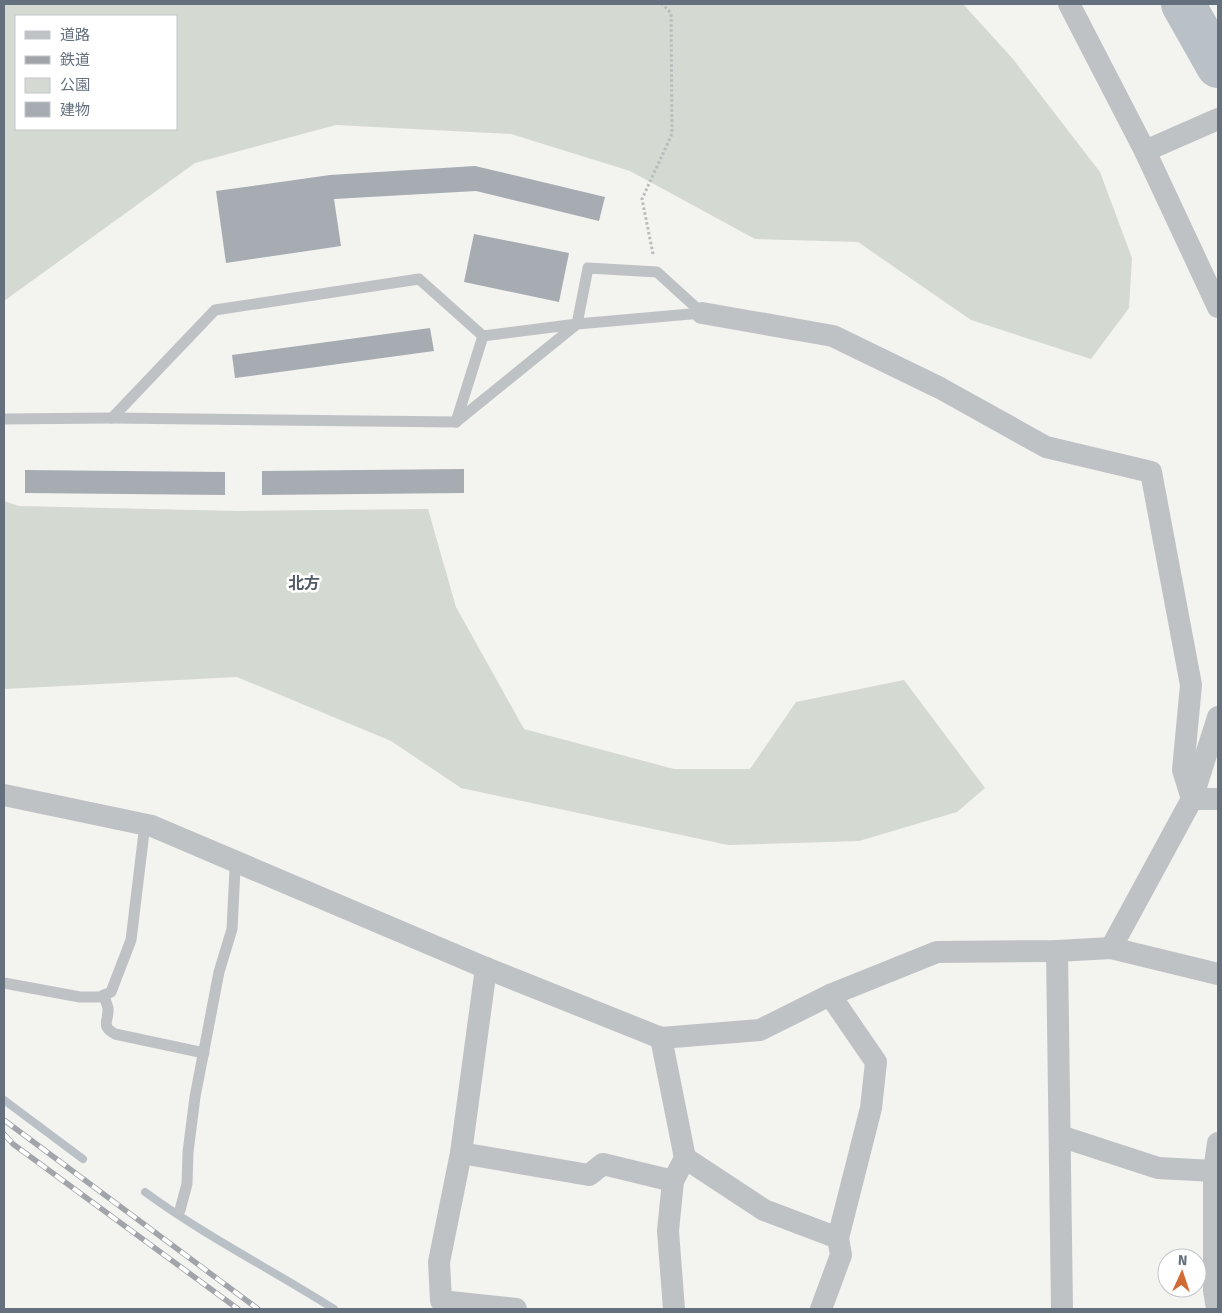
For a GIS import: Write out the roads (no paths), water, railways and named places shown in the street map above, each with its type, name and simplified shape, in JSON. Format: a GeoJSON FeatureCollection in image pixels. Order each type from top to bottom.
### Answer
{"type":"FeatureCollection","features":[{"type":"Feature","properties":{"kind":"street"},"geometry":{"type":"LineString","coordinates":[[1069,4],[1145,151],[1218,308]]}},
{"type":"Feature","properties":{"kind":"street"},"geometry":{"type":"LineString","coordinates":[[1145,151],[1218,119]]}},
{"type":"Feature","properties":{"kind":"street"},"geometry":{"type":"LineString","coordinates":[[702,313],[833,336],[940,388],[1046,447],[1151,472],[1191,685],[1183,770],[1192,799]]}},
{"type":"Feature","properties":{"kind":"street"},"geometry":{"type":"LineString","coordinates":[[1111,948],[1192,799],[1218,717]]}},
{"type":"Feature","properties":{"kind":"street"},"geometry":{"type":"LineString","coordinates":[[4,795],[146,824],[486,968],[661,1038],[760,1030],[830,995],[937,952],[1057,952],[1111,948],[1218,974]]}},
{"type":"Feature","properties":{"kind":"street"},"geometry":{"type":"LineString","coordinates":[[1192,799],[1218,799]]}},
{"type":"Feature","properties":{"kind":"street"},"geometry":{"type":"LineString","coordinates":[[1057,952],[1062,1309]]}},
{"type":"Feature","properties":{"kind":"street"},"geometry":{"type":"LineString","coordinates":[[486,968],[461,1153],[439,1262],[441,1301],[516,1309]]}},
{"type":"Feature","properties":{"kind":"street"},"geometry":{"type":"LineString","coordinates":[[821,1309],[841,1254],[838,1238],[871,1108],[876,1062],[830,995]]}},
{"type":"Feature","properties":{"kind":"street"},"geometry":{"type":"LineString","coordinates":[[661,1038],[685,1158],[673,1181],[668,1231],[674,1309]]}},
{"type":"Feature","properties":{"kind":"street"},"geometry":{"type":"LineString","coordinates":[[1060,1136],[1158,1168],[1214,1171]]}},
{"type":"Feature","properties":{"kind":"street"},"geometry":{"type":"LineString","coordinates":[[1217,1309],[1214,1291],[1214,1171],[1218,1143]]}},
{"type":"Feature","properties":{"kind":"street"},"geometry":{"type":"LineString","coordinates":[[461,1153],[589,1175],[603,1164],[673,1181]]}},
{"type":"Feature","properties":{"kind":"street"},"geometry":{"type":"LineString","coordinates":[[685,1158],[764,1210],[838,1238]]}},
{"type":"Feature","properties":{"kind":"lane"},"geometry":{"type":"LineString","coordinates":[[4,419],[112,418],[456,422],[577,324],[588,268],[657,272],[702,313]]}},
{"type":"Feature","properties":{"kind":"lane"},"geometry":{"type":"LineString","coordinates":[[112,418],[215,310],[419,279],[483,336],[577,324],[702,313]]}},
{"type":"Feature","properties":{"kind":"lane"},"geometry":{"type":"LineString","coordinates":[[456,422],[483,336]]}},
{"type":"Feature","properties":{"kind":"lane"},"geometry":{"type":"LineString","coordinates":[[4,983],[80,997],[100,997],[111,992],[131,940],[146,824]]}},
{"type":"Feature","properties":{"kind":"lane"},"geometry":{"type":"LineString","coordinates":[[180,1210],[187,1184],[189,1143],[195,1097],[219,972],[232,929],[237,862]]}},
{"type":"Feature","properties":{"kind":"lane"},"geometry":{"type":"LineString","coordinates":[[104,996],[108,1010],[106,1025],[108,1030],[115,1034],[204,1053]]}},
{"type":"Feature","properties":{"kind":"waterway"},"geometry":{"type":"LineString","coordinates":[[1183,4],[1218,66]]}},
{"type":"Feature","properties":{"kind":"waterway"},"geometry":{"type":"LineString","coordinates":[[4,1100],[83,1159]]}},
{"type":"Feature","properties":{"kind":"waterway"},"geometry":{"type":"LineString","coordinates":[[145,1192],[215,1238],[334,1309]]}},
{"type":"Feature","properties":{"kind":"railway"},"geometry":{"type":"LineString","coordinates":[[4,1120],[258,1309]]}},
{"type":"Feature","properties":{"kind":"railway"},"geometry":{"type":"LineString","coordinates":[[4,1134],[13,1144],[238,1309]]}},
{"type":"Feature","properties":{"kind":"district","name":"北方"},"geometry":{"type":"Point","coordinates":[304,583]}}]}
